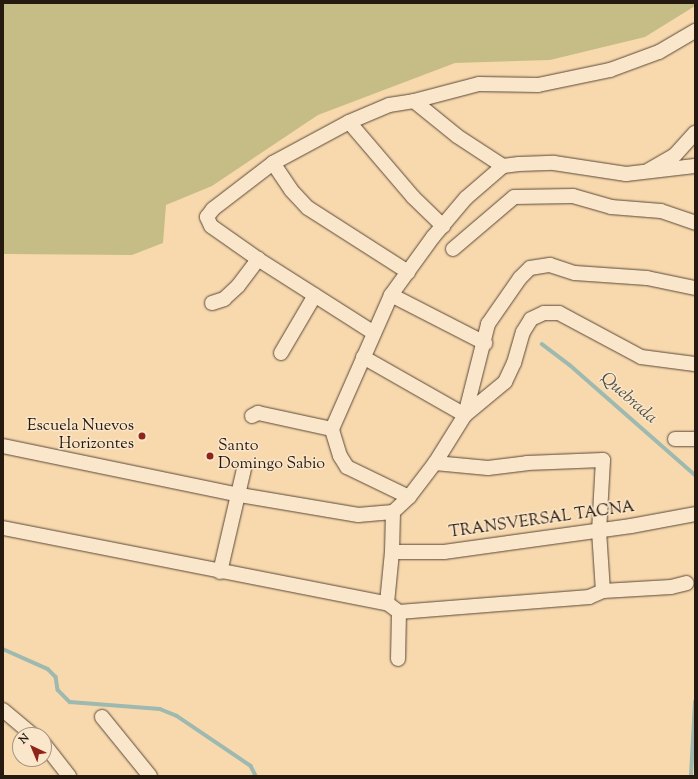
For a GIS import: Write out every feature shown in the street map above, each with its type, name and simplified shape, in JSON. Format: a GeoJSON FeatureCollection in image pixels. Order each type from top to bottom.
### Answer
{"type":"FeatureCollection","features":[{"type":"Feature","properties":{"kind":"street"},"geometry":{"type":"LineString","coordinates":[[374,333],[258,259],[211,226],[208,217],[213,209],[273,163],[349,122],[389,105],[414,101],[480,84],[538,85],[610,70],[659,52],[695,31]]}},
{"type":"Feature","properties":{"kind":"street"},"geometry":{"type":"LineString","coordinates":[[414,101],[457,136],[503,166],[554,163],[626,174],[643,174],[695,166]]}},
{"type":"Feature","properties":{"kind":"street"},"geometry":{"type":"LineString","coordinates":[[349,122],[412,197],[443,226]]}},
{"type":"Feature","properties":{"kind":"street"},"geometry":{"type":"LineString","coordinates":[[643,174],[675,155],[695,133]]}},
{"type":"Feature","properties":{"kind":"street"},"geometry":{"type":"LineString","coordinates":[[273,163],[291,190],[308,208],[408,272]]}},
{"type":"Feature","properties":{"kind":"street"},"geometry":{"type":"LineString","coordinates":[[409,497],[347,467],[340,456],[332,429],[392,296],[408,272],[466,198],[503,166]]}},
{"type":"Feature","properties":{"kind":"street"},"geometry":{"type":"LineString","coordinates":[[453,249],[514,197],[573,196],[610,207],[661,211],[695,223]]}},
{"type":"Feature","properties":{"kind":"street"},"geometry":{"type":"LineString","coordinates":[[212,303],[224,299],[238,286],[258,259]]}},
{"type":"Feature","properties":{"kind":"street"},"geometry":{"type":"LineString","coordinates":[[3,446],[240,496],[358,516],[393,512],[409,497],[435,463],[465,415],[488,324],[520,278],[530,268],[550,265],[575,273],[647,278],[695,288]]}},
{"type":"Feature","properties":{"kind":"street"},"geometry":{"type":"LineString","coordinates":[[281,353],[315,295]]}},
{"type":"Feature","properties":{"kind":"street"},"geometry":{"type":"LineString","coordinates":[[392,296],[484,343]]}},
{"type":"Feature","properties":{"kind":"street"},"geometry":{"type":"LineString","coordinates":[[465,415],[505,382],[514,363],[523,332],[531,319],[544,313],[559,313],[574,319],[641,357],[695,364]]}},
{"type":"Feature","properties":{"kind":"street"},"geometry":{"type":"LineString","coordinates":[[363,358],[465,415]]}},
{"type":"Feature","properties":{"kind":"street"},"geometry":{"type":"LineString","coordinates":[[252,416],[258,413],[332,429]]}},
{"type":"Feature","properties":{"kind":"street"},"geometry":{"type":"LineString","coordinates":[[675,439],[695,439]]}},
{"type":"Feature","properties":{"kind":"street"},"geometry":{"type":"LineString","coordinates":[[435,463],[488,468],[527,463],[603,460],[599,531],[603,591]]}},
{"type":"Feature","properties":{"kind":"street"},"geometry":{"type":"LineString","coordinates":[[220,572],[240,496],[244,469]]}},
{"type":"Feature","properties":{"kind":"street"},"geometry":{"type":"LineString","coordinates":[[387,603],[392,552],[393,512]]}},
{"type":"Feature","properties":{"kind":"street","name":"TRANSVERSAL TACNA"},"geometry":{"type":"LineString","coordinates":[[392,552],[444,552],[599,531],[688,515]]}},
{"type":"Feature","properties":{"kind":"street"},"geometry":{"type":"LineString","coordinates":[[3,528],[220,572],[387,603],[399,612],[589,597],[603,591],[672,587],[687,583]]}},
{"type":"Feature","properties":{"kind":"street"},"geometry":{"type":"LineString","coordinates":[[398,659],[399,612]]}},
{"type":"Feature","properties":{"kind":"street"},"geometry":{"type":"LineString","coordinates":[[3,710],[23,727]]}},
{"type":"Feature","properties":{"kind":"street"},"geometry":{"type":"LineString","coordinates":[[102,717],[150,776]]}},
{"type":"Feature","properties":{"kind":"street"},"geometry":{"type":"LineString","coordinates":[[52,754],[70,776]]}},
{"type":"Feature","properties":{"kind":"shaded area"},"geometry":{"type":"Polygon","coordinates":[[[3,3],[695,3],[695,6],[645,37],[550,60],[455,63],[318,115],[212,186],[166,205],[163,243],[132,255],[3,254],[3,3]]]}},
{"type":"Feature","properties":{"kind":"waterway","name":"Quebrada"},"geometry":{"type":"LineString","coordinates":[[542,344],[570,365],[695,475]]}},
{"type":"Feature","properties":{"kind":"waterway"},"geometry":{"type":"LineString","coordinates":[[3,649],[48,669],[56,677],[58,690],[70,702],[160,709],[177,716],[251,766],[256,776]]}},
{"type":"Feature","properties":{"kind":"waterway","name":"Quebrada"},"geometry":{"type":"LineString","coordinates":[[691,776],[695,702]]}},
{"type":"Feature","properties":{"kind":"place","name":"Escuela Nuevos Horizontes"},"geometry":{"type":"Point","coordinates":[142,436]}},
{"type":"Feature","properties":{"kind":"place","name":"Santo Domingo Sabio"},"geometry":{"type":"Point","coordinates":[210,456]}}]}
